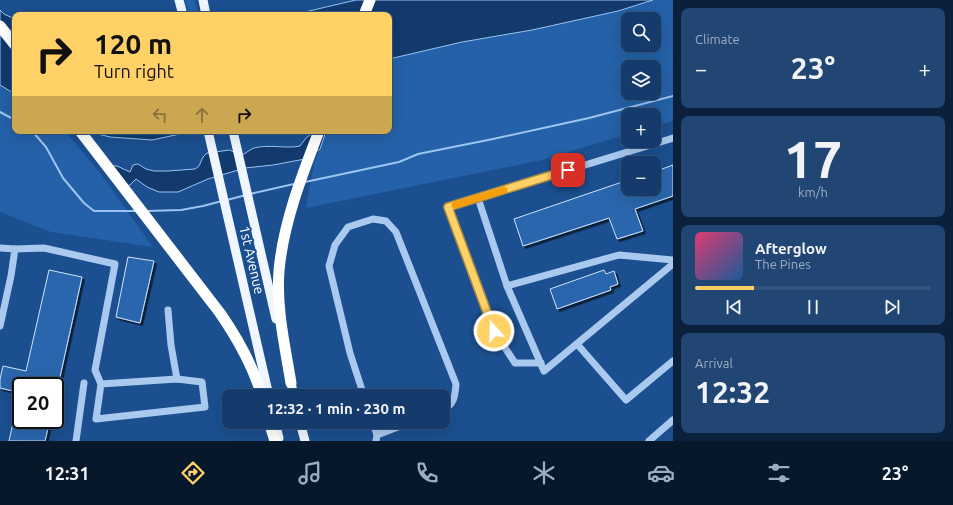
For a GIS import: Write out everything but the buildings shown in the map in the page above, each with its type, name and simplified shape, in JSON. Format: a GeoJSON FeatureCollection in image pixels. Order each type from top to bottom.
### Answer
{"type":"FeatureCollection","features":[{"type":"Feature","properties":{"kind":"highway"},"geometry":{"type":"LineString","coordinates":[[364,12],[366,0]]}},
{"type":"Feature","properties":{"kind":"highway"},"geometry":{"type":"LineString","coordinates":[[364,12],[370,0]]}},
{"type":"Feature","properties":{"kind":"highway"},"geometry":{"type":"LineString","coordinates":[[0,26],[12,41]]}},
{"type":"Feature","properties":{"kind":"highway"},"geometry":{"type":"LineString","coordinates":[[82,134],[232,331],[252,367],[260,389]]}},
{"type":"Feature","properties":{"kind":"highway"},"geometry":{"type":"LineString","coordinates":[[291,383],[279,300],[279,272],[288,223],[318,134]]}},
{"type":"Feature","properties":{"kind":"highway"},"geometry":{"type":"LineString","coordinates":[[271,429],[275,441]]}},
{"type":"Feature","properties":{"kind":"main road"},"geometry":{"type":"LineString","coordinates":[[179,0],[181,12]]}},
{"type":"Feature","properties":{"kind":"main road"},"geometry":{"type":"LineString","coordinates":[[203,0],[205,12]]}},
{"type":"Feature","properties":{"kind":"main road","name":"1st Avenue"},"geometry":{"type":"LineString","coordinates":[[209,134],[267,389]]}},
{"type":"Feature","properties":{"kind":"main road","name":"1st Avenue"},"geometry":{"type":"LineString","coordinates":[[234,134],[292,389]]}},
{"type":"Feature","properties":{"kind":"main road"},"geometry":{"type":"LineString","coordinates":[[277,429],[280,441]]}},
{"type":"Feature","properties":{"kind":"main road"},"geometry":{"type":"LineString","coordinates":[[302,429],[305,441]]}},
{"type":"Feature","properties":{"kind":"lane"},"geometry":{"type":"LineString","coordinates":[[541,363],[515,363],[494,331],[448,207],[673,138]]}},
{"type":"Feature","properties":{"kind":"lane"},"geometry":{"type":"LineString","coordinates":[[478,198],[507,286],[544,371],[673,264]]}},
{"type":"Feature","properties":{"kind":"lane"},"geometry":{"type":"LineString","coordinates":[[362,389],[350,353],[329,266],[335,245],[348,227],[372,218],[386,221],[396,232],[456,384],[455,398],[450,404]]}},
{"type":"Feature","properties":{"kind":"lane"},"geometry":{"type":"LineString","coordinates":[[0,248],[44,248],[115,264],[96,370],[102,384],[96,419],[205,407],[202,382],[177,379],[102,384]]}},
{"type":"Feature","properties":{"kind":"lane"},"geometry":{"type":"LineString","coordinates":[[0,326],[11,276],[15,249]]}},
{"type":"Feature","properties":{"kind":"lane"},"geometry":{"type":"LineString","coordinates":[[507,286],[618,255],[673,260]]}},
{"type":"Feature","properties":{"kind":"lane"},"geometry":{"type":"LineString","coordinates":[[168,310],[171,345],[177,379]]}},
{"type":"Feature","properties":{"kind":"lane"},"geometry":{"type":"LineString","coordinates":[[577,344],[626,400],[673,360]]}},
{"type":"Feature","properties":{"kind":"lane"},"geometry":{"type":"LineString","coordinates":[[76,441],[84,383]]}},
{"type":"Feature","properties":{"kind":"lane"},"geometry":{"type":"LineString","coordinates":[[649,441],[673,420]]}},
{"type":"Feature","properties":{"kind":"lane"},"geometry":{"type":"LineString","coordinates":[[376,438],[396,429]]}},
{"type":"Feature","properties":{"kind":"shaded area"},"geometry":{"type":"Polygon","coordinates":[[[185,0],[195,0],[197,12],[188,12],[185,0]]]}},
{"type":"Feature","properties":{"kind":"shaded area"},"geometry":{"type":"Polygon","coordinates":[[[356,0],[653,0],[618,11],[532,30],[462,42],[392,58],[392,12],[305,12],[356,0]]]}},
{"type":"Feature","properties":{"kind":"shaded area"},"geometry":{"type":"Polygon","coordinates":[[[653,0],[673,0],[673,121],[661,124],[661,108],[621,108],[621,136],[542,160],[306,208],[314,164],[325,134],[392,134],[392,58],[462,42],[532,30],[653,0]]]}},
{"type":"Feature","properties":{"kind":"shaded area"},"geometry":{"type":"Polygon","coordinates":[[[0,10],[4,14],[12,18],[12,92],[0,85],[0,10]]]}},
{"type":"Feature","properties":{"kind":"shaded area"},"geometry":{"type":"Polygon","coordinates":[[[0,85],[12,92],[12,134],[68,134],[100,173],[153,247],[51,232],[0,212],[0,85]]]}},
{"type":"Feature","properties":{"kind":"shaded area"},"geometry":{"type":"Polygon","coordinates":[[[98,134],[180,134],[152,140],[110,137],[98,134]]]}},
{"type":"Feature","properties":{"kind":"shaded area"},"geometry":{"type":"Polygon","coordinates":[[[311,134],[325,134],[320,149],[305,159],[245,168],[208,179],[178,192],[159,192],[147,187],[136,179],[130,185],[124,187],[108,166],[117,166],[130,172],[133,165],[138,164],[146,169],[154,171],[195,169],[199,166],[203,157],[207,153],[230,150],[240,156],[254,148],[260,147],[300,146],[311,134]]]}},
{"type":"Feature","properties":{"kind":"waterway"},"geometry":{"type":"LineString","coordinates":[[305,182],[399,162],[418,154],[589,118],[673,96]]}},
{"type":"Feature","properties":{"kind":"waterway"},"geometry":{"type":"LineString","coordinates":[[0,112],[12,118]]}},
{"type":"Feature","properties":{"kind":"waterway"},"geometry":{"type":"LineString","coordinates":[[35,134],[46,147],[63,178],[84,203],[94,211],[137,211]]}},
{"type":"Feature","properties":{"kind":"waterway"},"geometry":{"type":"LineString","coordinates":[[250,194],[294,184]]}},
{"type":"Feature","properties":{"kind":"waterway"},"geometry":{"type":"LineString","coordinates":[[227,200],[246,195]]}},
{"type":"Feature","properties":{"kind":"waterway"},"geometry":{"type":"LineString","coordinates":[[146,211],[181,210],[222,201]]}},
{"type":"Feature","properties":{"kind":"slow traffic"},"geometry":{"type":"LineString","coordinates":[[455,205],[504,190]]}},
{"type":"Feature","properties":{"kind":"route"},"geometry":{"type":"LineString","coordinates":[[494,331],[448,207],[568,170]]}}]}
